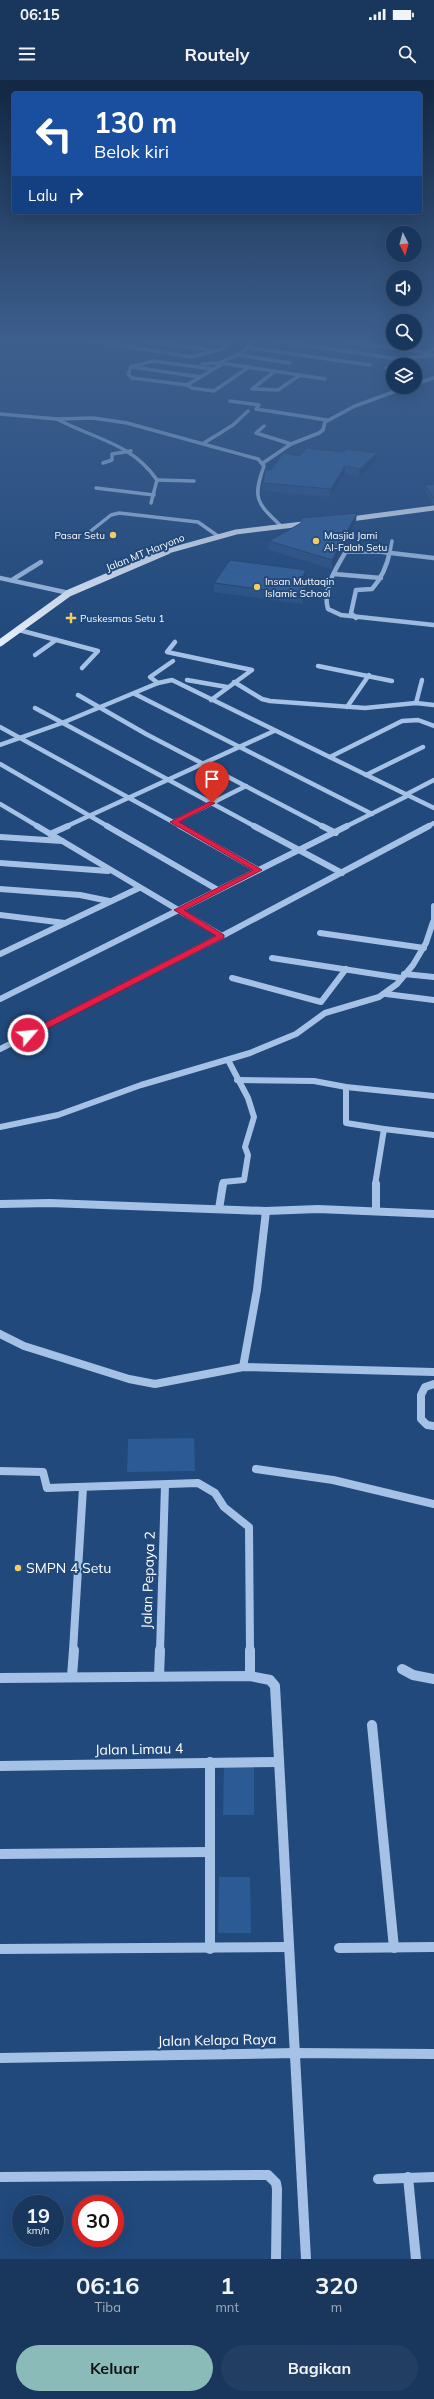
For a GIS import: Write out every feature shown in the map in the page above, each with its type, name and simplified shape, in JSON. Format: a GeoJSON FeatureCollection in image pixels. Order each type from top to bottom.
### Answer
{"type":"FeatureCollection","features":[{"type":"Feature","properties":{"kind":"main road"},"geometry":{"type":"LineString","coordinates":[[339,520],[434,508]]}},
{"type":"Feature","properties":{"kind":"main road","name":"Jalan MT Haryono"},"geometry":{"type":"LineString","coordinates":[[0,643],[69,593],[154,556],[218,536],[317,522]]}},
{"type":"Feature","properties":{"kind":"street"},"geometry":{"type":"LineString","coordinates":[[111,443],[131,452],[152,472],[157,480],[151,503]]}},
{"type":"Feature","properties":{"kind":"street"},"geometry":{"type":"LineString","coordinates":[[204,443],[258,459],[263,463]]}},
{"type":"Feature","properties":{"kind":"street"},"geometry":{"type":"LineString","coordinates":[[287,443],[291,444]]}},
{"type":"Feature","properties":{"kind":"street"},"geometry":{"type":"LineString","coordinates":[[263,463],[294,443]]}},
{"type":"Feature","properties":{"kind":"street"},"geometry":{"type":"LineString","coordinates":[[103,463],[112,460],[112,454],[131,452]]}},
{"type":"Feature","properties":{"kind":"street"},"geometry":{"type":"LineString","coordinates":[[263,463],[264,466],[256,485],[258,505],[281,526]]}},
{"type":"Feature","properties":{"kind":"street"},"geometry":{"type":"LineString","coordinates":[[157,480],[194,481]]}},
{"type":"Feature","properties":{"kind":"street"},"geometry":{"type":"LineString","coordinates":[[256,485],[263,485]]}},
{"type":"Feature","properties":{"kind":"street"},"geometry":{"type":"LineString","coordinates":[[96,488],[154,495]]}},
{"type":"Feature","properties":{"kind":"street"},"geometry":{"type":"LineString","coordinates":[[87,534],[112,515],[119,513],[198,522],[218,536]]}},
{"type":"Feature","properties":{"kind":"street"},"geometry":{"type":"LineString","coordinates":[[356,618],[351,613],[356,590],[372,589],[381,578],[391,554],[392,541]]}},
{"type":"Feature","properties":{"kind":"street"},"geometry":{"type":"LineString","coordinates":[[434,558],[370,551],[346,552],[334,574],[328,590],[326,604],[328,610],[340,616],[434,625]]}},
{"type":"Feature","properties":{"kind":"street"},"geometry":{"type":"LineString","coordinates":[[12,580],[41,562]]}},
{"type":"Feature","properties":{"kind":"street"},"geometry":{"type":"LineString","coordinates":[[334,574],[381,578]]}},
{"type":"Feature","properties":{"kind":"street"},"geometry":{"type":"LineString","coordinates":[[0,578],[69,593]]}},
{"type":"Feature","properties":{"kind":"street"},"geometry":{"type":"LineString","coordinates":[[19,630],[98,651],[82,668]]}},
{"type":"Feature","properties":{"kind":"street"},"geometry":{"type":"LineString","coordinates":[[35,656],[56,640]]}},
{"type":"Feature","properties":{"kind":"street"},"geometry":{"type":"LineString","coordinates":[[175,642],[167,652],[252,670],[211,700]]}},
{"type":"Feature","properties":{"kind":"street"},"geometry":{"type":"LineString","coordinates":[[158,683],[150,677],[173,661]]}},
{"type":"Feature","properties":{"kind":"street"},"geometry":{"type":"LineString","coordinates":[[318,666],[369,675],[392,681]]}},
{"type":"Feature","properties":{"kind":"street"},"geometry":{"type":"LineString","coordinates":[[347,707],[369,675]]}},
{"type":"Feature","properties":{"kind":"street"},"geometry":{"type":"LineString","coordinates":[[187,680],[227,687]]}},
{"type":"Feature","properties":{"kind":"street"},"geometry":{"type":"LineString","coordinates":[[416,703],[422,680]]}},
{"type":"Feature","properties":{"kind":"street"},"geometry":{"type":"LineString","coordinates":[[0,745],[62,724],[158,683],[175,681],[274,731],[434,808]]}},
{"type":"Feature","properties":{"kind":"street"},"geometry":{"type":"LineString","coordinates":[[234,682],[262,699],[366,708],[416,703],[434,705]]}},
{"type":"Feature","properties":{"kind":"street"},"geometry":{"type":"LineString","coordinates":[[135,694],[372,814]]}},
{"type":"Feature","properties":{"kind":"street"},"geometry":{"type":"LineString","coordinates":[[78,695],[203,764],[336,833]]}},
{"type":"Feature","properties":{"kind":"street"},"geometry":{"type":"LineString","coordinates":[[35,708],[167,781],[212,803],[342,873]]}},
{"type":"Feature","properties":{"kind":"street"},"geometry":{"type":"LineString","coordinates":[[330,757],[402,721],[418,720],[434,726]]}},
{"type":"Feature","properties":{"kind":"street"},"geometry":{"type":"LineString","coordinates":[[0,727],[129,797],[258,870]]}},
{"type":"Feature","properties":{"kind":"street"},"geometry":{"type":"LineString","coordinates":[[50,834],[274,731]]}},
{"type":"Feature","properties":{"kind":"street"},"geometry":{"type":"LineString","coordinates":[[366,775],[423,747]]}},
{"type":"Feature","properties":{"kind":"street"},"geometry":{"type":"LineString","coordinates":[[0,764],[218,890]]}},
{"type":"Feature","properties":{"kind":"street"},"geometry":{"type":"LineString","coordinates":[[0,999],[298,850],[336,833],[434,780]]}},
{"type":"Feature","properties":{"kind":"street"},"geometry":{"type":"LineString","coordinates":[[174,822],[246,786]]}},
{"type":"Feature","properties":{"kind":"street"},"geometry":{"type":"LineString","coordinates":[[0,804],[110,871],[222,936]]}},
{"type":"Feature","properties":{"kind":"street"},"geometry":{"type":"LineString","coordinates":[[0,1049],[222,936],[434,823]]}},
{"type":"Feature","properties":{"kind":"street"},"geometry":{"type":"LineString","coordinates":[[0,837],[62,841]]}},
{"type":"Feature","properties":{"kind":"street"},"geometry":{"type":"LineString","coordinates":[[0,864],[110,871]]}},
{"type":"Feature","properties":{"kind":"street"},"geometry":{"type":"LineString","coordinates":[[0,954],[139,888]]}},
{"type":"Feature","properties":{"kind":"street"},"geometry":{"type":"LineString","coordinates":[[0,889],[80,895],[109,901]]}},
{"type":"Feature","properties":{"kind":"street"},"geometry":{"type":"LineString","coordinates":[[386,994],[403,976],[424,948],[433,922],[434,906]]}},
{"type":"Feature","properties":{"kind":"street"},"geometry":{"type":"LineString","coordinates":[[0,915],[67,923]]}},
{"type":"Feature","properties":{"kind":"street"},"geometry":{"type":"LineString","coordinates":[[320,933],[424,948]]}},
{"type":"Feature","properties":{"kind":"street"},"geometry":{"type":"LineString","coordinates":[[272,958],[403,976],[434,977]]}},
{"type":"Feature","properties":{"kind":"street"},"geometry":{"type":"LineString","coordinates":[[232,978],[321,1002],[346,969]]}},
{"type":"Feature","properties":{"kind":"street"},"geometry":{"type":"LineString","coordinates":[[0,1127],[58,1115],[141,1085],[228,1060],[283,1040],[307,1027],[325,1013],[386,994],[434,1000]]}},
{"type":"Feature","properties":{"kind":"street"},"geometry":{"type":"LineString","coordinates":[[219,1209],[223,1182],[244,1180],[248,1155],[244,1147],[254,1116],[252,1107],[228,1060]]}},
{"type":"Feature","properties":{"kind":"street"},"geometry":{"type":"LineString","coordinates":[[237,1080],[314,1081],[346,1087],[434,1096]]}},
{"type":"Feature","properties":{"kind":"street"},"geometry":{"type":"LineString","coordinates":[[346,1087],[346,1123],[434,1135]]}},
{"type":"Feature","properties":{"kind":"street"},"geometry":{"type":"LineString","coordinates":[[376,1210],[375,1188],[384,1129]]}},
{"type":"Feature","properties":{"kind":"street"},"geometry":{"type":"LineString","coordinates":[[0,1204],[50,1203],[266,1211],[376,1210],[434,1214]]}},
{"type":"Feature","properties":{"kind":"street"},"geometry":{"type":"LineString","coordinates":[[243,1367],[257,1290],[266,1211]]}},
{"type":"Feature","properties":{"kind":"street"},"geometry":{"type":"LineString","coordinates":[[0,1334],[24,1346],[129,1379],[150,1383],[164,1383],[243,1367],[434,1372]]}},
{"type":"Feature","properties":{"kind":"street"},"geometry":{"type":"LineString","coordinates":[[434,1384],[425,1387],[421,1395],[421,1419],[428,1426],[434,1426]]}},
{"type":"Feature","properties":{"kind":"street"},"geometry":{"type":"LineString","coordinates":[[256,1469],[333,1480],[434,1504]]}},
{"type":"Feature","properties":{"kind":"street"},"geometry":{"type":"LineString","coordinates":[[0,1471],[43,1472],[45,1488],[165,1485],[192,1482],[203,1484],[215,1493],[228,1511],[249,1528],[250,1676]]}},
{"type":"Feature","properties":{"kind":"street","name":"Jalan Pepaya 2"},"geometry":{"type":"LineString","coordinates":[[159,1676],[165,1485]]}},
{"type":"Feature","properties":{"kind":"street"},"geometry":{"type":"LineString","coordinates":[[72,1676],[83,1488]]}},
{"type":"Feature","properties":{"kind":"street"},"geometry":{"type":"LineString","coordinates":[[402,1669],[413,1675],[434,1679]]}},
{"type":"Feature","properties":{"kind":"street"},"geometry":{"type":"LineString","coordinates":[[0,1678],[72,1676],[250,1676],[270,1680],[275,1686],[306,2259]]}},
{"type":"Feature","properties":{"kind":"street"},"geometry":{"type":"LineString","coordinates":[[372,1725],[394,1948]]}},
{"type":"Feature","properties":{"kind":"street"},"geometry":{"type":"LineString","coordinates":[[210,1762],[210,1949]]}},
{"type":"Feature","properties":{"kind":"street","name":"Jalan Limau 4"},"geometry":{"type":"LineString","coordinates":[[0,1766],[279,1762]]}},
{"type":"Feature","properties":{"kind":"street"},"geometry":{"type":"LineString","coordinates":[[0,1854],[209,1852]]}},
{"type":"Feature","properties":{"kind":"street"},"geometry":{"type":"LineString","coordinates":[[0,1949],[210,1949],[288,1947]]}},
{"type":"Feature","properties":{"kind":"street"},"geometry":{"type":"LineString","coordinates":[[339,1948],[434,1947]]}},
{"type":"Feature","properties":{"kind":"street","name":"Jalan Kelapa Raya"},"geometry":{"type":"LineString","coordinates":[[0,2058],[295,2053],[434,2054]]}},
{"type":"Feature","properties":{"kind":"street"},"geometry":{"type":"LineString","coordinates":[[0,2177],[268,2176],[276,2183],[277,2190],[276,2259]]}},
{"type":"Feature","properties":{"kind":"street"},"geometry":{"type":"LineString","coordinates":[[408,2177],[416,2259]]}},
{"type":"Feature","properties":{"kind":"street"},"geometry":{"type":"LineString","coordinates":[[378,2179],[434,2177]]}},
{"type":"Feature","properties":{"kind":"shaded area"},"geometry":{"type":"Polygon","coordinates":[[[194,1438],[195,1471],[127,1472],[128,1439],[194,1438]]]}},
{"type":"Feature","properties":{"kind":"shaded area"},"geometry":{"type":"Polygon","coordinates":[[[224,1764],[254,1765],[254,1815],[223,1815],[224,1764]]]}},
{"type":"Feature","properties":{"kind":"shaded area"},"geometry":{"type":"Polygon","coordinates":[[[219,1877],[250,1877],[251,1933],[218,1933],[219,1877]]]}},
{"type":"Feature","properties":{"kind":"building"},"geometry":{"type":"Polygon","coordinates":[[[307,448],[343,452],[347,449],[377,453],[360,469],[345,466],[331,489],[263,483],[265,470],[271,470],[283,453],[299,456],[307,448]]]}},
{"type":"Feature","properties":{"kind":"building"},"geometry":{"type":"Polygon","coordinates":[[[434,484],[434,498],[425,485],[434,484]]]}},
{"type":"Feature","properties":{"kind":"building","name":"Masjid Jami Al-Falah Setu"},"geometry":{"type":"Polygon","coordinates":[[[357,513],[332,560],[269,541],[301,523],[301,518],[357,513]]]}},
{"type":"Feature","properties":{"kind":"building"},"geometry":{"type":"Polygon","coordinates":[[[230,560],[306,570],[300,582],[307,583],[303,595],[214,583],[230,560]]]}},
{"type":"Feature","properties":{"kind":"place","name":"Pasar Setu"},"geometry":{"type":"Point","coordinates":[113,535]}},
{"type":"Feature","properties":{"kind":"place","name":"Masjid Jami Al-Falah Setu"},"geometry":{"type":"Point","coordinates":[316,541]}},
{"type":"Feature","properties":{"kind":"place","name":"Insan Muttaqin Islamic School"},"geometry":{"type":"Point","coordinates":[257,587]}},
{"type":"Feature","properties":{"kind":"place","name":"Puskesmas Setu 1"},"geometry":{"type":"Point","coordinates":[71,618]}},
{"type":"Feature","properties":{"kind":"place","name":"SMPN 4 Setu"},"geometry":{"type":"Point","coordinates":[18,1568]}},
{"type":"Feature","properties":{"kind":"route"},"geometry":{"type":"LineString","coordinates":[[28,1035],[222,936],[178,910],[258,870],[174,822],[212,803]]}}]}
